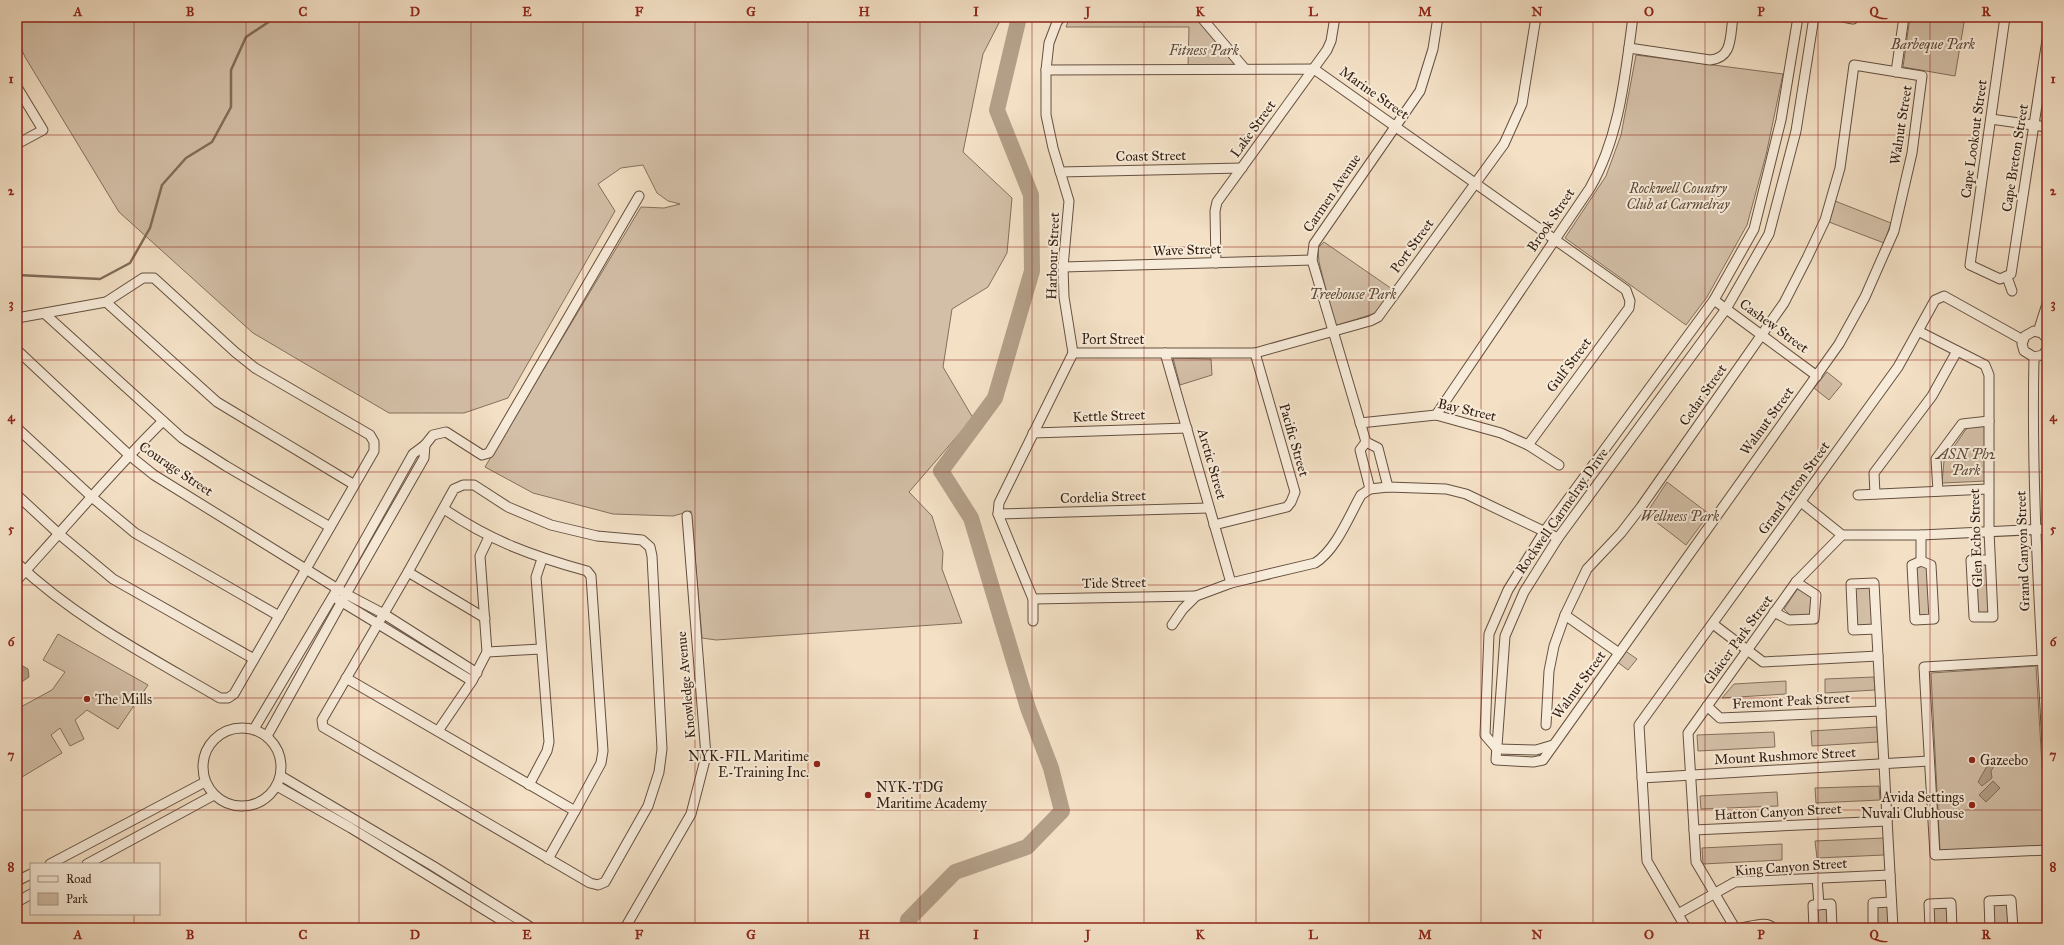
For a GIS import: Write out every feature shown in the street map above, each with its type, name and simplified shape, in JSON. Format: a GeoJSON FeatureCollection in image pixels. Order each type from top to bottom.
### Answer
{"type":"FeatureCollection","features":[{"type":"Feature","properties":{"kind":"street","name":"Harbour Street"},"geometry":{"type":"LineString","coordinates":[[1061,17],[1057,22],[1049,43],[1046,70],[1046,115],[1053,148],[1069,201],[1063,267],[1065,312],[1073,353]]}},
{"type":"Feature","properties":{"kind":"street"},"geometry":{"type":"LineString","coordinates":[[1201,17],[1245,69]]}},
{"type":"Feature","properties":{"kind":"street","name":"Lake Street"},"geometry":{"type":"LineString","coordinates":[[1216,263],[1215,211],[1217,202],[1314,69],[1332,41],[1335,17]]}},
{"type":"Feature","properties":{"kind":"street","name":"Carmen Avenue"},"geometry":{"type":"LineString","coordinates":[[1370,489],[1360,450],[1366,442],[1312,260],[1314,244],[1420,91],[1433,49],[1438,17]]}},
{"type":"Feature","properties":{"kind":"street","name":"Port Street"},"geometry":{"type":"LineString","coordinates":[[1073,353],[1255,353],[1370,322],[1378,317],[1504,144],[1522,104],[1536,17]]}},
{"type":"Feature","properties":{"kind":"street","name":"Brook Street"},"geometry":{"type":"LineString","coordinates":[[1436,415],[1555,240],[1601,169],[1614,132],[1633,17]]}},
{"type":"Feature","properties":{"kind":"street"},"geometry":{"type":"LineString","coordinates":[[1629,48],[1719,60],[1726,54],[1733,17]]}},
{"type":"Feature","properties":{"kind":"street","name":"Rockwell Carmelray Drive"},"geometry":{"type":"LineString","coordinates":[[1497,749],[1485,735],[1489,634],[1508,590],[1544,532],[1714,300],[1754,229],[1781,120],[1798,17]]}},
{"type":"Feature","properties":{"kind":"street","name":"Rockwell Carmelray Drive"},"geometry":{"type":"LineString","coordinates":[[1497,749],[1505,636],[1524,592],[1558,538],[1726,309],[1769,234],[1796,131],[1814,17]]}},
{"type":"Feature","properties":{"kind":"street"},"geometry":{"type":"LineString","coordinates":[[1843,17],[1853,19],[1855,17]]}},
{"type":"Feature","properties":{"kind":"street"},"geometry":{"type":"LineString","coordinates":[[1896,72],[1904,17]]}},
{"type":"Feature","properties":{"kind":"street","name":"Cape Lookout Street"},"geometry":{"type":"LineString","coordinates":[[2005,17],[1970,265],[2000,279],[2007,277]]}},
{"type":"Feature","properties":{"kind":"street","name":"Cape Breton Street"},"geometry":{"type":"LineString","coordinates":[[2007,277],[2012,274],[2047,40]]}},
{"type":"Feature","properties":{"kind":"street","name":"Cedar Street"},"geometry":{"type":"LineString","coordinates":[[1546,725],[1549,671],[1554,646],[1565,614],[1587,569],[1621,533],[1641,507],[1784,303],[1825,220],[1840,168],[1854,65],[1896,72]]}},
{"type":"Feature","properties":{"kind":"street"},"geometry":{"type":"LineString","coordinates":[[1046,70],[1314,69]]}},
{"type":"Feature","properties":{"kind":"street","name":"Marine Street"},"geometry":{"type":"LineString","coordinates":[[1314,69],[1626,290],[1630,301]]}},
{"type":"Feature","properties":{"kind":"street","name":"Walnut Street"},"geometry":{"type":"LineString","coordinates":[[1497,749],[1496,760],[1533,762],[1543,760],[1839,344],[1865,297],[1894,231],[1912,153],[1922,76],[1896,72]]}},
{"type":"Feature","properties":{"kind":"street"},"geometry":{"type":"LineString","coordinates":[[17,87],[43,130],[17,144]]}},
{"type":"Feature","properties":{"kind":"street"},"geometry":{"type":"LineString","coordinates":[[1991,119],[2047,127]]}},
{"type":"Feature","properties":{"kind":"street","name":"Coast Street"},"geometry":{"type":"LineString","coordinates":[[1060,172],[1242,168]]}},
{"type":"Feature","properties":{"kind":"street"},"geometry":{"type":"LineString","coordinates":[[254,729],[335,592],[413,454],[425,445],[433,435],[446,432],[482,455],[489,453],[639,196]]}},
{"type":"Feature","properties":{"kind":"street","name":"Wave Street"},"geometry":{"type":"LineString","coordinates":[[1063,267],[1312,260]]}},
{"type":"Feature","properties":{"kind":"street"},"geometry":{"type":"LineString","coordinates":[[2007,277],[2012,290]]}},
{"type":"Feature","properties":{"kind":"street"},"geometry":{"type":"LineString","coordinates":[[17,318],[106,302],[143,278],[154,278],[244,360],[307,399],[370,435],[374,442],[374,450],[353,484],[307,569],[234,694],[228,698],[220,698],[92,623],[25,571],[17,563]]}},
{"type":"Feature","properties":{"kind":"street","name":"Grand Teton Street"},"geometry":{"type":"LineString","coordinates":[[1686,928],[1647,861],[1639,725],[1898,368],[1935,300],[1944,296],[2023,340]]}},
{"type":"Feature","properties":{"kind":"street","name":"Cashew Street"},"geometry":{"type":"LineString","coordinates":[[1714,300],[1817,376]]}},
{"type":"Feature","properties":{"kind":"street","name":"Gulf Street"},"geometry":{"type":"LineString","coordinates":[[1528,445],[1629,308],[1630,301]]}},
{"type":"Feature","properties":{"kind":"street"},"geometry":{"type":"LineString","coordinates":[[106,302],[217,402],[353,484]]}},
{"type":"Feature","properties":{"kind":"street"},"geometry":{"type":"LineString","coordinates":[[2038,332],[2047,304]]}},
{"type":"Feature","properties":{"kind":"street"},"geometry":{"type":"LineString","coordinates":[[45,314],[164,421],[198,449],[330,527]]}},
{"type":"Feature","properties":{"kind":"street","name":"Glen Echo Street"},"geometry":{"type":"LineString","coordinates":[[1918,331],[1985,365],[1989,374],[1988,489],[1993,617],[1974,617],[1971,560],[1990,560]]}},
{"type":"Feature","properties":{"kind":"street"},"geometry":{"type":"LineString","coordinates":[[2047,339],[2038,332],[2031,332],[2023,340],[2024,351],[2034,357],[2043,355],[2047,349]]}},
{"type":"Feature","properties":{"kind":"street","name":"Courage Street"},"geometry":{"type":"LineString","coordinates":[[17,350],[128,455],[154,475],[307,569],[344,598]]}},
{"type":"Feature","properties":{"kind":"street"},"geometry":{"type":"LineString","coordinates":[[1875,494],[1874,473],[1932,396],[1957,351]]}},
{"type":"Feature","properties":{"kind":"street"},"geometry":{"type":"LineString","coordinates":[[1033,621],[1033,599],[998,514],[999,504],[1073,353]]}},
{"type":"Feature","properties":{"kind":"street","name":"Arctic Street"},"geometry":{"type":"LineString","coordinates":[[1165,353],[1231,583]]}},
{"type":"Feature","properties":{"kind":"street","name":"Pacific Street"},"geometry":{"type":"LineString","coordinates":[[1214,526],[1287,507],[1292,502],[1295,492],[1255,353]]}},
{"type":"Feature","properties":{"kind":"street","name":"Grand Canyon Street"},"geometry":{"type":"LineString","coordinates":[[2034,357],[2033,420],[2036,530],[2047,744]]}},
{"type":"Feature","properties":{"kind":"street","name":"Bay Street"},"geometry":{"type":"LineString","coordinates":[[1360,422],[1436,415],[1475,424],[1501,433],[1528,445],[1559,465]]}},
{"type":"Feature","properties":{"kind":"street"},"geometry":{"type":"LineString","coordinates":[[17,580],[92,498],[128,455],[164,421]]}},
{"type":"Feature","properties":{"kind":"street"},"geometry":{"type":"LineString","coordinates":[[1938,491],[1936,459],[1962,424],[1989,421]]}},
{"type":"Feature","properties":{"kind":"street"},"geometry":{"type":"LineString","coordinates":[[17,428],[92,498],[135,532],[279,616]]}},
{"type":"Feature","properties":{"kind":"street","name":"Kettle Street"},"geometry":{"type":"LineString","coordinates":[[1033,433],[1187,428]]}},
{"type":"Feature","properties":{"kind":"street"},"geometry":{"type":"LineString","coordinates":[[1366,442],[1378,448],[1388,487]]}},
{"type":"Feature","properties":{"kind":"street"},"geometry":{"type":"LineString","coordinates":[[267,736],[424,458],[425,445]]}},
{"type":"Feature","properties":{"kind":"street"},"geometry":{"type":"LineString","coordinates":[[463,484],[474,485],[508,507],[551,525],[597,536],[642,540],[650,547],[652,556],[662,749],[654,791],[648,806],[605,882],[598,885],[590,883],[323,727],[322,720],[408,572],[444,510],[454,489],[463,484]]}},
{"type":"Feature","properties":{"kind":"street"},"geometry":{"type":"LineString","coordinates":[[1172,625],[1183,609],[1196,596],[1231,583],[1315,563],[1323,558],[1330,549],[1362,495],[1370,489],[1388,487],[1446,488],[1466,494],[1558,538]]}},
{"type":"Feature","properties":{"kind":"street"},"geometry":{"type":"LineString","coordinates":[[1858,495],[1988,489]]}},
{"type":"Feature","properties":{"kind":"street"},"geometry":{"type":"LineString","coordinates":[[17,495],[58,534],[114,578],[254,659]]}},
{"type":"Feature","properties":{"kind":"street"},"geometry":{"type":"LineString","coordinates":[[1800,502],[1842,535],[1920,535],[2047,529]]}},
{"type":"Feature","properties":{"kind":"street","name":"Cordelia Street"},"geometry":{"type":"LineString","coordinates":[[998,514],[1209,508]]}},
{"type":"Feature","properties":{"kind":"street"},"geometry":{"type":"LineString","coordinates":[[444,510],[489,537],[542,559],[587,571],[591,576],[603,751],[601,763],[548,859]]}},
{"type":"Feature","properties":{"kind":"street","name":"Knowledge Avenue"},"geometry":{"type":"LineString","coordinates":[[624,928],[691,814],[706,756],[687,516]]}},
{"type":"Feature","properties":{"kind":"street","name":"Glaicer Park Street"},"geometry":{"type":"LineString","coordinates":[[1735,928],[1696,862],[1688,733],[1796,582],[1842,535]]}},
{"type":"Feature","properties":{"kind":"street"},"geometry":{"type":"LineString","coordinates":[[1920,535],[1921,561]]}},
{"type":"Feature","properties":{"kind":"street"},"geometry":{"type":"LineString","coordinates":[[438,731],[475,677],[487,652],[480,556],[489,537]]}},
{"type":"Feature","properties":{"kind":"street"},"geometry":{"type":"LineString","coordinates":[[529,785],[549,742],[536,577],[542,559]]}},
{"type":"Feature","properties":{"kind":"street"},"geometry":{"type":"LineString","coordinates":[[1921,561],[1931,565],[1934,619],[1915,620],[1912,565],[1921,561]]}},
{"type":"Feature","properties":{"kind":"street"},"geometry":{"type":"LineString","coordinates":[[408,572],[485,618]]}},
{"type":"Feature","properties":{"kind":"street"},"geometry":{"type":"LineString","coordinates":[[1774,612],[1790,620],[1814,619],[1816,595],[1796,582]]}},
{"type":"Feature","properties":{"kind":"street"},"geometry":{"type":"LineString","coordinates":[[1876,629],[1853,630],[1852,584],[1874,583],[1893,928]]}},
{"type":"Feature","properties":{"kind":"street","name":"Tide Street"},"geometry":{"type":"LineString","coordinates":[[1033,599],[1196,596]]}},
{"type":"Feature","properties":{"kind":"street"},"geometry":{"type":"LineString","coordinates":[[344,598],[384,614],[475,677]]}},
{"type":"Feature","properties":{"kind":"street"},"geometry":{"type":"LineString","coordinates":[[344,598],[377,624],[475,677]]}},
{"type":"Feature","properties":{"kind":"street"},"geometry":{"type":"LineString","coordinates":[[1565,614],[1619,653]]}},
{"type":"Feature","properties":{"kind":"street"},"geometry":{"type":"LineString","coordinates":[[1713,624],[1763,662],[1878,656]]}},
{"type":"Feature","properties":{"kind":"street"},"geometry":{"type":"LineString","coordinates":[[487,652],[541,649]]}},
{"type":"Feature","properties":{"kind":"street"},"geometry":{"type":"LineString","coordinates":[[2043,660],[1924,666],[1935,855],[2047,850]]}},
{"type":"Feature","properties":{"kind":"street"},"geometry":{"type":"LineString","coordinates":[[346,678],[575,811]]}},
{"type":"Feature","properties":{"kind":"street","name":"Fremont Peak Street"},"geometry":{"type":"LineString","coordinates":[[1707,706],[1720,718],[1881,711]]}},
{"type":"Feature","properties":{"kind":"street"},"geometry":{"type":"LineString","coordinates":[[239,727],[254,729],[267,736],[277,748],[281,761],[280,776],[277,786],[267,797],[255,804],[248,805],[240,806],[226,803],[214,795],[205,782],[202,767],[204,752],[212,740],[225,731],[239,727]]}},
{"type":"Feature","properties":{"kind":"street"},"geometry":{"type":"LineString","coordinates":[[1497,749],[1536,750],[1553,745]]}},
{"type":"Feature","properties":{"kind":"street","name":"Mount Rushmore Street"},"geometry":{"type":"LineString","coordinates":[[1642,778],[1929,761]]}},
{"type":"Feature","properties":{"kind":"street"},"geometry":{"type":"LineString","coordinates":[[280,776],[433,866],[532,928]]}},
{"type":"Feature","properties":{"kind":"street"},"geometry":{"type":"LineString","coordinates":[[52,863],[205,782]]}},
{"type":"Feature","properties":{"kind":"street"},"geometry":{"type":"LineString","coordinates":[[277,786],[364,836],[514,928]]}},
{"type":"Feature","properties":{"kind":"street"},"geometry":{"type":"LineString","coordinates":[[81,848],[88,863],[214,795]]}},
{"type":"Feature","properties":{"kind":"street","name":"Hatton Canyon Street"},"geometry":{"type":"LineString","coordinates":[[1694,830],[1887,821]]}},
{"type":"Feature","properties":{"kind":"street"},"geometry":{"type":"LineString","coordinates":[[112,832],[119,847]]}},
{"type":"Feature","properties":{"kind":"street"},"geometry":{"type":"LineString","coordinates":[[17,881],[30,874]]}},
{"type":"Feature","properties":{"kind":"street","name":"King Canyon Street"},"geometry":{"type":"LineString","coordinates":[[1678,914],[1735,882],[1890,874]]}},
{"type":"Feature","properties":{"kind":"street"},"geometry":{"type":"LineString","coordinates":[[1817,878],[1819,905]]}},
{"type":"Feature","properties":{"kind":"street"},"geometry":{"type":"LineString","coordinates":[[17,902],[30,895]]}},
{"type":"Feature","properties":{"kind":"street"},"geometry":{"type":"LineString","coordinates":[[1990,928],[1989,901],[2011,900],[2013,928]]}},
{"type":"Feature","properties":{"kind":"street"},"geometry":{"type":"LineString","coordinates":[[1873,928],[1873,903],[1891,902]]}},
{"type":"Feature","properties":{"kind":"street"},"geometry":{"type":"LineString","coordinates":[[1930,928],[1929,904],[1951,903],[1952,928]]}},
{"type":"Feature","properties":{"kind":"street"},"geometry":{"type":"LineString","coordinates":[[1814,928],[1813,906],[1819,905],[1832,905],[1832,928]]}},
{"type":"Feature","properties":{"kind":"street"},"geometry":{"type":"LineString","coordinates":[[1741,928],[1766,924],[1771,925],[1773,928]]}},
{"type":"Feature","properties":{"kind":"green space"},"geometry":{"type":"Polygon","coordinates":[[[17,17],[1002,17],[983,54],[963,152],[1012,198],[1007,253],[988,287],[952,309],[943,367],[973,418],[909,492],[932,516],[943,552],[942,569],[962,623],[716,640],[702,638],[691,511],[673,516],[613,514],[533,493],[485,467],[641,207],[664,208],[680,204],[668,201],[657,193],[643,165],[621,168],[598,184],[615,211],[508,398],[464,413],[389,413],[253,333],[119,212],[25,57],[17,39],[17,17]]]}},
{"type":"Feature","properties":{"kind":"green space","name":"Fitness Park"},"geometry":{"type":"Polygon","coordinates":[[[1070,17],[1196,17],[1240,67],[1188,67],[1189,27],[1066,27],[1070,17]]]}},
{"type":"Feature","properties":{"kind":"green space","name":"Barbeque Park"},"geometry":{"type":"Polygon","coordinates":[[[1910,17],[1965,17],[1955,76],[1903,67],[1910,17]]]}},
{"type":"Feature","properties":{"kind":"green space","name":"Rockwell Country Club at Carmelray"},"geometry":{"type":"Polygon","coordinates":[[[1636,55],[1783,74],[1766,155],[1747,225],[1707,297],[1686,325],[1565,238],[1606,176],[1621,135],[1636,55]]]}},
{"type":"Feature","properties":{"kind":"green space"},"geometry":{"type":"Polygon","coordinates":[[[1835,201],[1891,223],[1884,243],[1829,222],[1835,201]]]}},
{"type":"Feature","properties":{"kind":"green space","name":"Treehouse Park"},"geometry":{"type":"Polygon","coordinates":[[[1324,242],[1392,289],[1376,313],[1335,326],[1319,262],[1318,248],[1324,242]]]}},
{"type":"Feature","properties":{"kind":"green space"},"geometry":{"type":"Polygon","coordinates":[[[1173,358],[1211,359],[1212,375],[1180,385],[1173,358]]]}},
{"type":"Feature","properties":{"kind":"green space"},"geometry":{"type":"Polygon","coordinates":[[[1827,372],[1842,384],[1829,400],[1814,388],[1827,372]]]}},
{"type":"Feature","properties":{"kind":"green space","name":"ASN Ph2 Park"},"geometry":{"type":"Polygon","coordinates":[[[1986,424],[1986,481],[1942,483],[1944,461],[1969,425],[1986,424]]]}},
{"type":"Feature","properties":{"kind":"green space","name":"Wellness Park"},"geometry":{"type":"Polygon","coordinates":[[[1667,482],[1709,514],[1686,545],[1646,514],[1667,482]]]}},
{"type":"Feature","properties":{"kind":"green space"},"geometry":{"type":"Polygon","coordinates":[[[1989,561],[1992,615],[1976,616],[1973,562],[1989,561]]]}},
{"type":"Feature","properties":{"kind":"green space"},"geometry":{"type":"Polygon","coordinates":[[[1921,563],[1930,566],[1932,617],[1916,618],[1913,567],[1921,563]]]}},
{"type":"Feature","properties":{"kind":"green space"},"geometry":{"type":"Polygon","coordinates":[[[1872,587],[1874,625],[1856,626],[1854,588],[1872,587]]]}},
{"type":"Feature","properties":{"kind":"green space"},"geometry":{"type":"Polygon","coordinates":[[[1798,588],[1812,596],[1811,616],[1790,615],[1784,609],[1798,588]]]}},
{"type":"Feature","properties":{"kind":"green space","name":"The Mills"},"geometry":{"type":"Polygon","coordinates":[[[58,634],[148,685],[118,729],[87,710],[75,720],[84,739],[70,746],[60,728],[51,735],[62,753],[17,780],[17,750],[22,747],[17,739],[17,709],[52,690],[65,672],[43,660],[58,634]]]}},
{"type":"Feature","properties":{"kind":"green space"},"geometry":{"type":"Polygon","coordinates":[[[1624,650],[1637,659],[1628,670],[1616,661],[1624,650]]]}},
{"type":"Feature","properties":{"kind":"green space"},"geometry":{"type":"Polygon","coordinates":[[[2036,666],[2047,847],[1940,851],[1931,673],[2036,666]]]}},
{"type":"Feature","properties":{"kind":"green space"},"geometry":{"type":"Polygon","coordinates":[[[1874,677],[1875,690],[1825,693],[1825,679],[1874,677]]]}},
{"type":"Feature","properties":{"kind":"green space"},"geometry":{"type":"Polygon","coordinates":[[[1786,681],[1786,694],[1722,698],[1734,684],[1786,681]]]}},
{"type":"Feature","properties":{"kind":"green space"},"geometry":{"type":"Polygon","coordinates":[[[1877,727],[1878,742],[1812,746],[1811,731],[1877,727]]]}},
{"type":"Feature","properties":{"kind":"green space"},"geometry":{"type":"Polygon","coordinates":[[[1774,732],[1775,747],[1698,751],[1697,735],[1774,732]]]}},
{"type":"Feature","properties":{"kind":"green space"},"geometry":{"type":"Polygon","coordinates":[[[1879,786],[1880,800],[1816,803],[1815,788],[1879,786]]]}},
{"type":"Feature","properties":{"kind":"green space"},"geometry":{"type":"Polygon","coordinates":[[[1777,792],[1778,806],[1701,809],[1700,796],[1777,792]]]}},
{"type":"Feature","properties":{"kind":"green space"},"geometry":{"type":"Polygon","coordinates":[[[1884,838],[1884,855],[1817,858],[1815,841],[1884,838]]]}},
{"type":"Feature","properties":{"kind":"green space"},"geometry":{"type":"Polygon","coordinates":[[[1782,844],[1782,860],[1703,864],[1702,848],[1782,844]]]}},
{"type":"Feature","properties":{"kind":"green space"},"geometry":{"type":"Polygon","coordinates":[[[1992,904],[2009,904],[2009,928],[1993,928],[1992,904]]]}},
{"type":"Feature","properties":{"kind":"green space"},"geometry":{"type":"Polygon","coordinates":[[[1890,905],[1890,928],[1876,928],[1875,906],[1890,905]]]}},
{"type":"Feature","properties":{"kind":"green space"},"geometry":{"type":"Polygon","coordinates":[[[1830,906],[1830,928],[1817,928],[1815,907],[1830,906]]]}},
{"type":"Feature","properties":{"kind":"green space"},"geometry":{"type":"Polygon","coordinates":[[[1948,906],[1949,928],[1934,928],[1933,908],[1948,906]]]}},
{"type":"Feature","properties":{"kind":"shaded area"},"geometry":{"type":"Polygon","coordinates":[[[21,665],[28,669],[29,677],[20,683],[21,688],[18,692],[17,667],[21,665]]]}},
{"type":"Feature","properties":{"kind":"shaded area"},"geometry":{"type":"Polygon","coordinates":[[[1992,761],[1994,766],[1991,771],[1992,778],[1982,786],[1978,782],[1987,766],[1992,761]]]}},
{"type":"Feature","properties":{"kind":"shaded area"},"geometry":{"type":"Polygon","coordinates":[[[1993,781],[2000,788],[1986,802],[1979,795],[1993,781]]]}},
{"type":"Feature","properties":{"kind":"waterway"},"geometry":{"type":"LineString","coordinates":[[17,275],[100,279],[130,263],[150,228],[162,185],[186,158],[212,142],[231,107],[231,70],[246,37],[276,17]]}},
{"type":"Feature","properties":{"kind":"waterway"},"geometry":{"type":"LineString","coordinates":[[907,928],[908,920],[955,872],[1027,847],[1062,811],[1051,768],[1028,708],[971,518],[941,471],[995,398],[1032,271],[1031,195],[997,110],[1019,17]]}},
{"type":"Feature","properties":{"kind":"place","name":"The Mills"},"geometry":{"type":"Point","coordinates":[87,699]}},
{"type":"Feature","properties":{"kind":"place","name":"Gazeebo"},"geometry":{"type":"Point","coordinates":[1972,760]}},
{"type":"Feature","properties":{"kind":"place","name":"NYK-FIL Maritime E-Training Inc."},"geometry":{"type":"Point","coordinates":[817,764]}},
{"type":"Feature","properties":{"kind":"place","name":"NYK-TDG Maritime Academy"},"geometry":{"type":"Point","coordinates":[868,795]}},
{"type":"Feature","properties":{"kind":"place","name":"Avida Settings Nuvali Clubhouse"},"geometry":{"type":"Point","coordinates":[1972,805]}}]}
